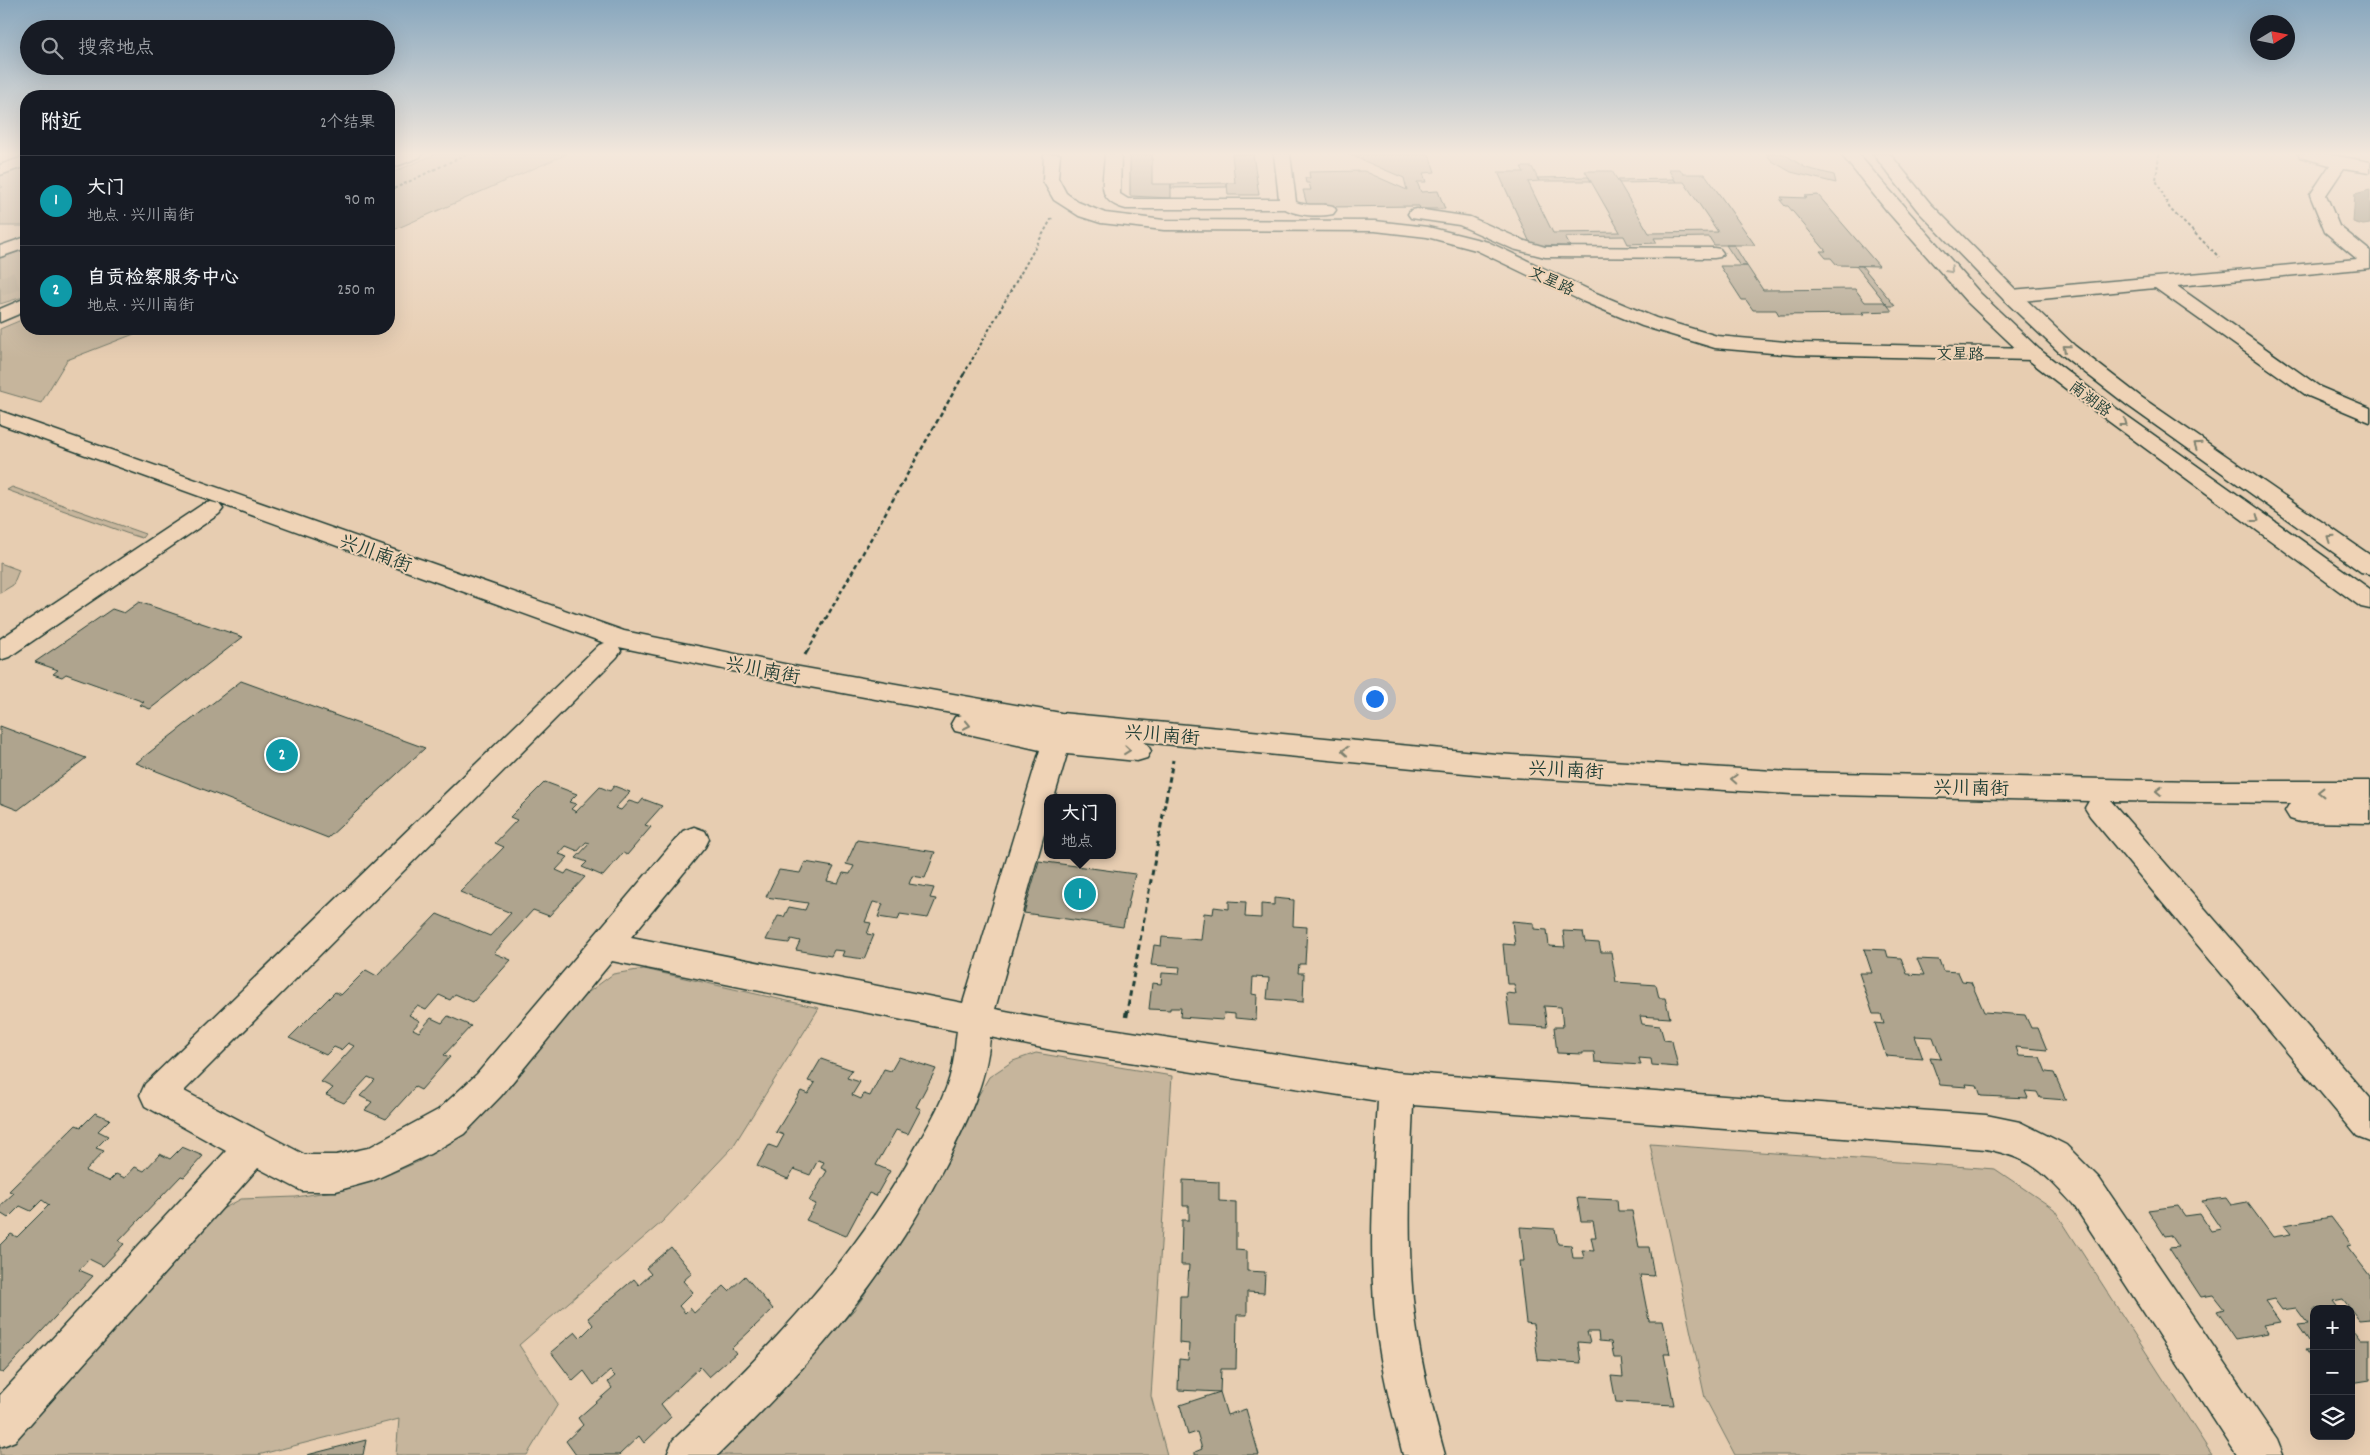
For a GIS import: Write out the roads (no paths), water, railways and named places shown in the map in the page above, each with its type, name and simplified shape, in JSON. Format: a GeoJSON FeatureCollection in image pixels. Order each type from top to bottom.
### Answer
{"type":"FeatureCollection","features":[{"type":"Feature","properties":{"kind":"street","name":"文星路"},"geometry":{"type":"LineString","coordinates":[[1125,222],[1204,227],[1375,226],[1428,232],[1482,246],[1589,297],[1649,322],[1715,342],[1796,350],[2034,354]]}},
{"type":"Feature","properties":{"kind":"street"},"geometry":{"type":"LineString","coordinates":[[1462,222],[1477,226],[1528,250],[1544,252],[1714,253]]}},
{"type":"Feature","properties":{"kind":"street","name":"南湖路"},"geometry":{"type":"LineString","coordinates":[[1905,222],[1973,297],[2034,354],[2099,405],[2370,601]]}},
{"type":"Feature","properties":{"kind":"street","name":"南湖路"},"geometry":{"type":"LineString","coordinates":[[1939,222],[2011,296],[2068,350],[2134,401],[2370,566]]}},
{"type":"Feature","properties":{"kind":"street"},"geometry":{"type":"LineString","coordinates":[[2329,222],[2331,228],[2370,261]]}},
{"type":"Feature","properties":{"kind":"street"},"geometry":{"type":"LineString","coordinates":[[0,252],[20,244]]}},
{"type":"Feature","properties":{"kind":"street"},"geometry":{"type":"LineString","coordinates":[[2011,296],[2160,283],[2370,261]]}},
{"type":"Feature","properties":{"kind":"street"},"geometry":{"type":"LineString","coordinates":[[2160,283],[2313,390],[2370,416]]}},
{"type":"Feature","properties":{"kind":"street"},"geometry":{"type":"LineString","coordinates":[[0,310],[20,305]]}},
{"type":"Feature","properties":{"kind":"street"},"geometry":{"type":"LineString","coordinates":[[0,316],[20,306]]}},
{"type":"Feature","properties":{"kind":"street","name":"兴川南街"},"geometry":{"type":"LineString","coordinates":[[0,417],[620,639],[794,675],[1061,723],[1496,765],[1792,783],[2194,792],[2370,792]]}},
{"type":"Feature","properties":{"kind":"street","name":"兴川南街"},"geometry":{"type":"LineString","coordinates":[[0,436],[211,509],[608,651],[1056,743],[1174,755],[1672,794],[2100,808],[2370,812]]}},
{"type":"Feature","properties":{"kind":"street"},"geometry":{"type":"LineString","coordinates":[[0,651],[211,509]]}},
{"type":"Feature","properties":{"kind":"street"},"geometry":{"type":"LineString","coordinates":[[608,651],[157,1095],[302,1173],[327,1173],[372,1164],[451,1122],[489,1085],[694,839]]}},
{"type":"Feature","properties":{"kind":"street"},"geometry":{"type":"LineString","coordinates":[[688,1455],[740,1407],[827,1311],[904,1208],[951,1118],[969,1074],[975,1019],[1056,743]]}},
{"type":"Feature","properties":{"kind":"street"},"geometry":{"type":"LineString","coordinates":[[2100,808],[2370,1124]]}},
{"type":"Feature","properties":{"kind":"street"},"geometry":{"type":"LineString","coordinates":[[606,946],[1052,1034],[1396,1088],[1986,1132],[2020,1139],[2053,1157],[2086,1191],[2262,1455]]}},
{"type":"Feature","properties":{"kind":"street"},"geometry":{"type":"LineString","coordinates":[[1396,1088],[1391,1240],[1394,1307],[1404,1374],[1424,1455]]}},
{"type":"Feature","properties":{"kind":"street"},"geometry":{"type":"LineString","coordinates":[[0,1426],[253,1147]]}},
{"type":"Feature","properties":{"kind":"tunnel"},"geometry":{"type":"LineString","coordinates":[[0,287],[20,279]]}},
{"type":"Feature","properties":{"kind":"place","name":"自贡检察服务中心"},"geometry":{"type":"Point","coordinates":[282,755]}},
{"type":"Feature","properties":{"kind":"place","name":"大门"},"geometry":{"type":"Point","coordinates":[1080,894]}}]}
